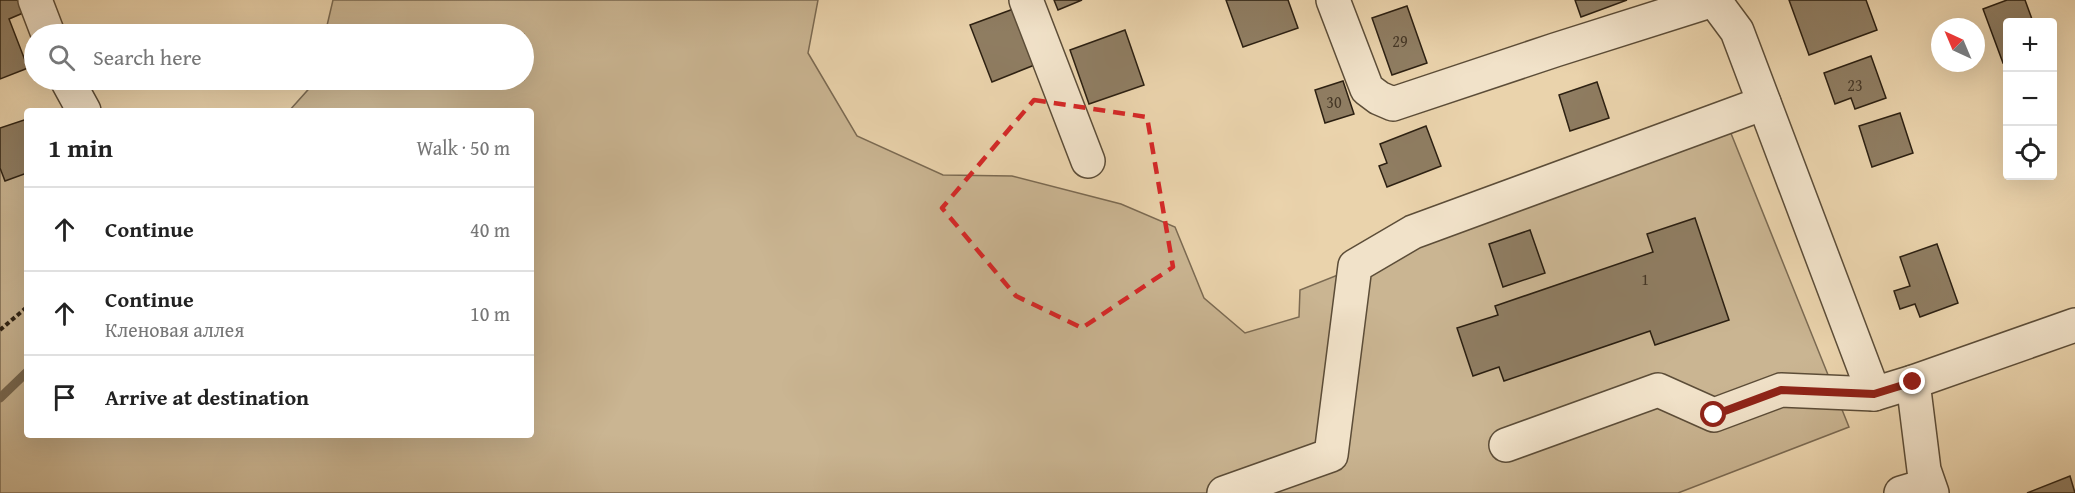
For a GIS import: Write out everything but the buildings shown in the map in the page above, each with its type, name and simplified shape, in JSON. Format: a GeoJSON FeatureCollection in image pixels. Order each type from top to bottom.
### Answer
{"type":"FeatureCollection","features":[{"type":"Feature","properties":{"kind":"street"},"geometry":{"type":"LineString","coordinates":[[35,0],[44,24]]}},
{"type":"Feature","properties":{"kind":"street"},"geometry":{"type":"LineString","coordinates":[[1026,0],[1088,160]]}},
{"type":"Feature","properties":{"kind":"street"},"geometry":{"type":"LineString","coordinates":[[1333,0],[1367,89],[1393,104],[1713,0],[1737,31],[1874,394]]}},
{"type":"Feature","properties":{"kind":"street"},"geometry":{"type":"LineString","coordinates":[[72,90],[82,108]]}},
{"type":"Feature","properties":{"kind":"street"},"geometry":{"type":"LineString","coordinates":[[1224,493],[1331,455],[1355,266],[1413,232],[1764,103]]}},
{"type":"Feature","properties":{"kind":"street"},"geometry":{"type":"LineString","coordinates":[[1506,445],[1658,390],[1714,415],[1781,390],[1874,394],[2075,325]]}},
{"type":"Feature","properties":{"kind":"street"},"geometry":{"type":"LineString","coordinates":[[1913,382],[1924,470],[1920,490]]}},
{"type":"Feature","properties":{"kind":"path"},"geometry":{"type":"LineString","coordinates":[[0,330],[24,310]]}},
{"type":"Feature","properties":{"kind":"highlighted area"},"geometry":{"type":"Polygon","coordinates":[[[1034,100],[1147,117],[1173,267],[1082,328],[1016,296],[942,208],[1034,100]]]}},
{"type":"Feature","properties":{"kind":"shaded area"},"geometry":{"type":"Polygon","coordinates":[[[333,0],[818,0],[808,53],[857,136],[943,175],[1012,176],[1121,204],[1175,227],[1204,298],[1245,333],[1299,317],[1300,290],[1726,121],[1849,427],[1678,493],[0,493],[0,131],[24,151],[24,438],[534,438],[534,108],[292,108],[308,90],[534,90],[534,24],[327,24],[333,0]]]}},
{"type":"Feature","properties":{"kind":"waterway"},"geometry":{"type":"LineString","coordinates":[[0,398],[24,375]]}},
{"type":"Feature","properties":{"kind":"route"},"geometry":{"type":"LineString","coordinates":[[1714,415],[1781,390],[1874,394],[1913,382]]}}]}
